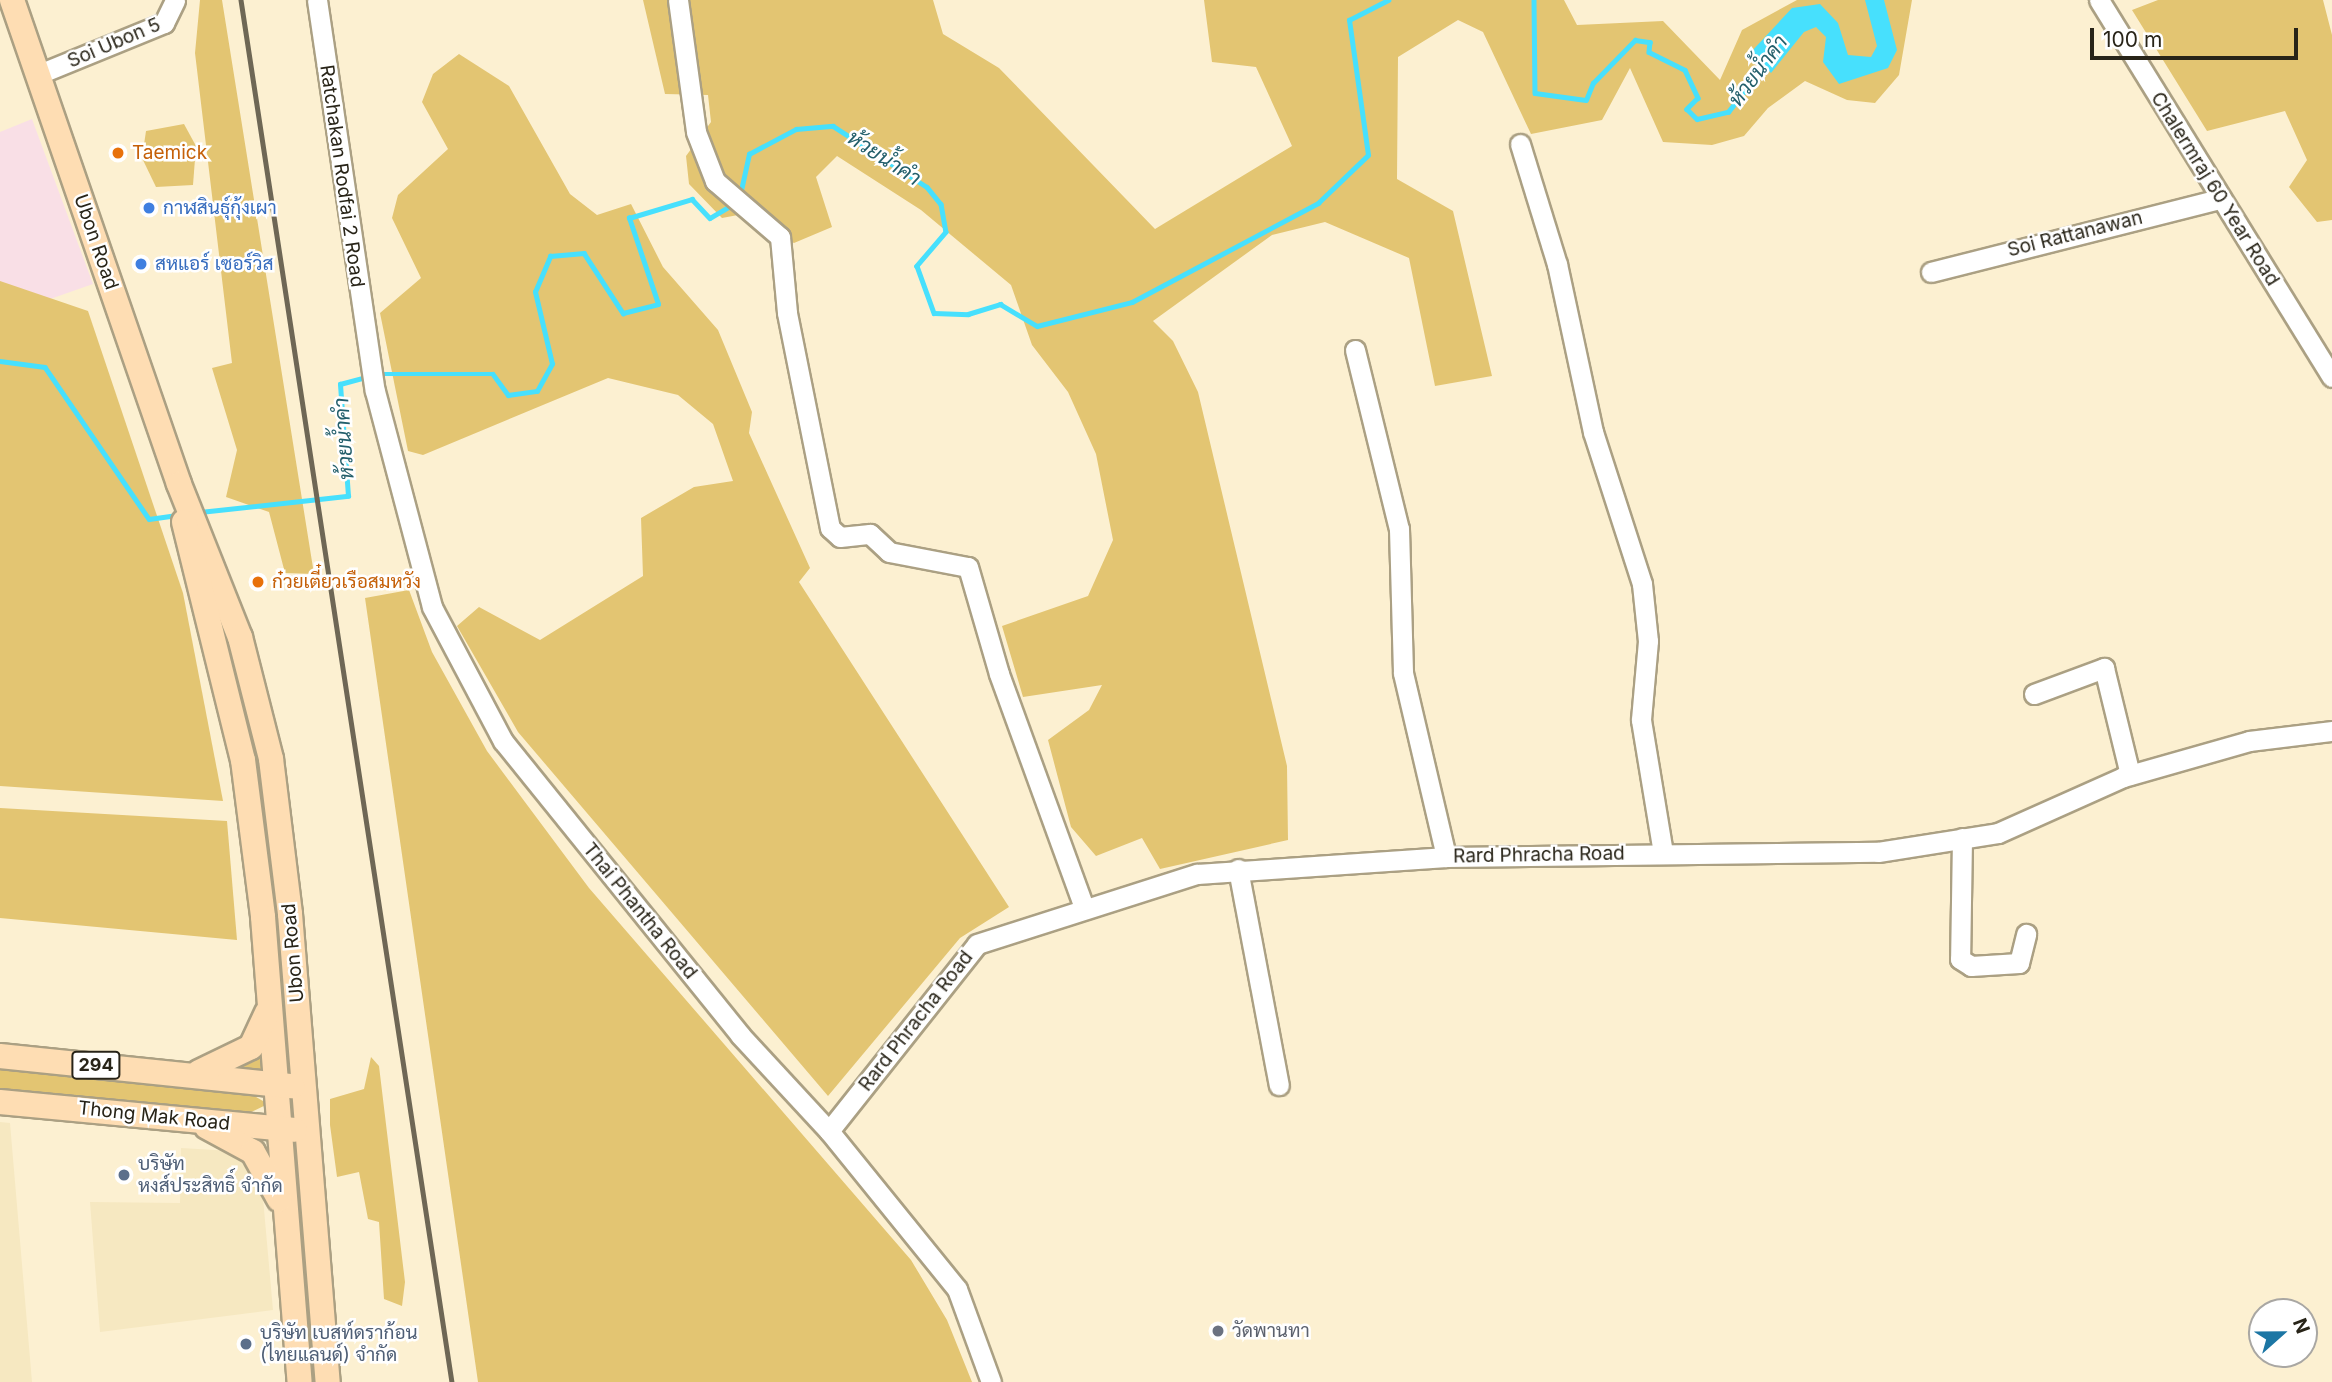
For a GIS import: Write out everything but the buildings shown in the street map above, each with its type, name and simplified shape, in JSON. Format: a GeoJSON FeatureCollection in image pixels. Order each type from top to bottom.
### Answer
{"type":"FeatureCollection","features":[{"type":"Feature","properties":{"kind":"main road","name":"Ubon Road"},"geometry":{"type":"LineString","coordinates":[[12,0],[179,484],[194,536],[243,760],[269,1008],[300,1382]]}},
{"type":"Feature","properties":{"kind":"main road","name":"Ubon Road"},"geometry":{"type":"LineString","coordinates":[[194,536],[240,638],[271,759],[328,1382]]}},
{"type":"Feature","properties":{"kind":"main road"},"geometry":{"type":"LineString","coordinates":[[192,1074],[251,1047],[269,1008]]}},
{"type":"Feature","properties":{"kind":"main road","name":"294"},"geometry":{"type":"LineString","coordinates":[[0,1056],[303,1087]]}},
{"type":"Feature","properties":{"kind":"main road","name":"Thong Mak Road"},"geometry":{"type":"LineString","coordinates":[[0,1102],[307,1130]]}},
{"type":"Feature","properties":{"kind":"main road"},"geometry":{"type":"LineString","coordinates":[[185,1117],[253,1152],[275,1182],[288,1234]]}},
{"type":"Feature","properties":{"kind":"street","name":"Soi Ubon 5"},"geometry":{"type":"LineString","coordinates":[[39,74],[164,23],[175,0]]}},
{"type":"Feature","properties":{"kind":"street","name":"Ratchakan Rodfai 2 Road"},"geometry":{"type":"LineString","coordinates":[[317,0],[374,391]]}},
{"type":"Feature","properties":{"kind":"street"},"geometry":{"type":"LineString","coordinates":[[678,0],[696,132],[723,189],[756,213],[780,237],[786,262],[787,313],[830,528],[840,537],[870,534],[889,552],[968,567],[999,674],[1083,905]]}},
{"type":"Feature","properties":{"kind":"street","name":"Chalermraj 60 Year Road"},"geometry":{"type":"LineString","coordinates":[[2099,0],[2332,377]]}},
{"type":"Feature","properties":{"kind":"street"},"geometry":{"type":"LineString","coordinates":[[1520,144],[1557,264],[1593,432],[1642,584],[1648,642],[1641,720],[1663,853]]}},
{"type":"Feature","properties":{"kind":"street","name":"Soi Rattanawan"},"geometry":{"type":"LineString","coordinates":[[1931,272],[2220,199]]}},
{"type":"Feature","properties":{"kind":"street"},"geometry":{"type":"LineString","coordinates":[[1355,350],[1399,529],[1403,673],[1446,857]]}},
{"type":"Feature","properties":{"kind":"street","name":"Thai Phantha Road"},"geometry":{"type":"LineString","coordinates":[[374,391],[432,607],[503,741],[740,1035],[829,1131],[957,1289],[991,1382]]}},
{"type":"Feature","properties":{"kind":"street"},"geometry":{"type":"LineString","coordinates":[[2034,694],[2104,668],[2130,775]]}},
{"type":"Feature","properties":{"kind":"street","name":"Rard Phracha Road"},"geometry":{"type":"LineString","coordinates":[[829,1131],[977,944],[1083,905],[1238,869],[1446,857],[1878,852],[1998,833],[2130,775],[2249,741],[2332,731]]}},
{"type":"Feature","properties":{"kind":"street"},"geometry":{"type":"LineString","coordinates":[[1962,838],[1960,959],[1971,966],[2018,963],[2026,934]]}},
{"type":"Feature","properties":{"kind":"street"},"geometry":{"type":"LineString","coordinates":[[1238,869],[1279,1085]]}},
{"type":"Feature","properties":{"kind":"shaded area"},"geometry":{"type":"Polygon","coordinates":[[[200,0],[222,0],[314,574],[285,573],[269,512],[226,497],[237,450],[212,368],[232,363],[195,53],[200,0]]]}},
{"type":"Feature","properties":{"kind":"shaded area"},"geometry":{"type":"Polygon","coordinates":[[[643,0],[933,0],[943,34],[999,68],[1155,229],[1292,146],[1256,67],[1212,62],[1204,0],[1564,0],[1577,25],[1663,21],[1720,80],[1742,30],[1797,0],[1912,0],[1899,75],[1875,103],[1847,100],[1805,81],[1768,108],[1744,136],[1712,145],[1663,142],[1630,68],[1602,120],[1531,134],[1483,32],[1458,20],[1398,57],[1397,179],[1453,211],[1492,376],[1435,386],[1409,258],[1325,222],[1272,235],[1153,321],[1173,341],[1198,392],[1287,766],[1288,840],[1160,869],[1142,838],[1096,856],[1071,827],[1048,740],[1089,710],[1102,685],[1023,697],[1002,626],[1088,596],[1113,540],[1096,454],[1068,392],[1032,345],[1011,285],[921,210],[837,156],[816,177],[832,227],[794,243],[738,215],[722,218],[689,184],[686,156],[711,122],[708,95],[665,94],[643,0]]]}},
{"type":"Feature","properties":{"kind":"shaded area"},"geometry":{"type":"Polygon","coordinates":[[[2158,0],[2323,0],[2332,35],[2332,220],[2317,222],[2289,187],[2307,160],[2285,111],[2207,131],[2132,10],[2158,0]]]}},
{"type":"Feature","properties":{"kind":"shaded area"},"geometry":{"type":"Polygon","coordinates":[[[459,54],[509,86],[570,194],[597,215],[631,204],[663,267],[718,330],[752,412],[749,433],[810,568],[799,582],[1009,907],[960,938],[828,1096],[518,732],[457,626],[479,607],[540,640],[643,576],[641,518],[694,487],[733,481],[713,424],[678,395],[608,378],[423,455],[408,451],[380,313],[421,278],[392,218],[398,195],[448,149],[422,102],[433,74],[459,54]]]}},
{"type":"Feature","properties":{"kind":"shaded area"},"geometry":{"type":"Polygon","coordinates":[[[32,119],[93,284],[33,305],[0,298],[0,132],[32,119]]]}},
{"type":"Feature","properties":{"kind":"shaded area"},"geometry":{"type":"Polygon","coordinates":[[[184,124],[196,146],[193,185],[156,187],[142,158],[146,131],[184,124]]]}},
{"type":"Feature","properties":{"kind":"shaded area"},"geometry":{"type":"Polygon","coordinates":[[[0,281],[88,311],[183,593],[223,801],[0,786],[0,281]]]}},
{"type":"Feature","properties":{"kind":"shaded area"},"geometry":{"type":"Polygon","coordinates":[[[409,590],[432,652],[487,751],[589,888],[911,1260],[947,1320],[972,1382],[478,1382],[365,598],[409,590]]]}},
{"type":"Feature","properties":{"kind":"shaded area"},"geometry":{"type":"Polygon","coordinates":[[[0,808],[227,821],[237,940],[0,918],[0,808]]]}},
{"type":"Feature","properties":{"kind":"shaded area"},"geometry":{"type":"Polygon","coordinates":[[[265,1032],[267,1077],[223,1071],[265,1032]]]}},
{"type":"Feature","properties":{"kind":"shaded area"},"geometry":{"type":"Polygon","coordinates":[[[371,1057],[379,1066],[405,1282],[402,1306],[384,1299],[379,1222],[368,1219],[359,1172],[337,1177],[330,1125],[330,1099],[364,1089],[371,1057]]]}},
{"type":"Feature","properties":{"kind":"shaded area"},"geometry":{"type":"Polygon","coordinates":[[[0,1068],[246,1091],[268,1104],[247,1114],[0,1092],[0,1068]]]}},
{"type":"Feature","properties":{"kind":"shaded area"},"geometry":{"type":"Polygon","coordinates":[[[0,1122],[10,1123],[32,1382],[0,1382],[0,1122]]]}},
{"type":"Feature","properties":{"kind":"shaded area"},"geometry":{"type":"Polygon","coordinates":[[[181,1148],[232,1151],[253,1176],[263,1198],[273,1310],[100,1332],[90,1202],[180,1203],[181,1148]]]}},
{"type":"Feature","properties":{"kind":"water"},"geometry":{"type":"Polygon","coordinates":[[[1865,0],[1884,0],[1897,50],[1888,68],[1839,84],[1823,62],[1826,37],[1816,27],[1804,32],[1771,73],[1751,52],[1792,8],[1820,4],[1838,23],[1848,55],[1871,57],[1877,46],[1865,0]]]}},
{"type":"Feature","properties":{"kind":"waterway","name":"ห้วยน้ำคำ"},"geometry":{"type":"LineString","coordinates":[[740,195],[749,154],[796,129],[833,126],[927,187],[941,204],[946,232],[917,266],[934,313],[968,314],[1000,304],[1037,326],[1132,302],[1318,203],[1368,155],[1349,20],[1388,0]]}},
{"type":"Feature","properties":{"kind":"waterway","name":"ห้วยน้ำคำ"},"geometry":{"type":"LineString","coordinates":[[1534,0],[1535,93],[1586,100],[1593,83],[1635,40],[1650,42],[1649,52],[1685,70],[1698,98],[1687,109],[1697,119],[1728,112],[1767,62]]}},
{"type":"Feature","properties":{"kind":"waterway","name":"ห้วยน้ำคำ"},"geometry":{"type":"LineString","coordinates":[[378,374],[493,374],[508,395],[537,391],[552,364],[535,292],[550,256],[584,253],[623,313],[658,304],[629,218],[692,199],[710,218],[733,204]]}},
{"type":"Feature","properties":{"kind":"waterway","name":"ห้วยน้ำคำ"},"geometry":{"type":"LineString","coordinates":[[0,361],[45,367],[149,519],[177,515]]}},
{"type":"Feature","properties":{"kind":"waterway","name":"ห้วยน้ำคำ"},"geometry":{"type":"LineString","coordinates":[[200,512],[348,496],[340,384],[366,377]]}},
{"type":"Feature","properties":{"kind":"railway"},"geometry":{"type":"LineString","coordinates":[[241,0],[452,1382]]}},
{"type":"Feature","properties":{"kind":"place","name":"Taemick"},"geometry":{"type":"Point","coordinates":[118,153]}},
{"type":"Feature","properties":{"kind":"place","name":"กาฬสินธุ์กุ้งเผา"},"geometry":{"type":"Point","coordinates":[149,208]}},
{"type":"Feature","properties":{"kind":"place","name":"สหแอร์ เซอร์วิส"},"geometry":{"type":"Point","coordinates":[141,264]}},
{"type":"Feature","properties":{"kind":"place","name":"ก๋วยเตี๋ยวเรือสมหวัง"},"geometry":{"type":"Point","coordinates":[258,582]}},
{"type":"Feature","properties":{"kind":"place","name":"บริษัท หงส์ประสิทธิ์ จำกัด"},"geometry":{"type":"Point","coordinates":[124,1175]}},
{"type":"Feature","properties":{"kind":"place","name":"วัดพานทา"},"geometry":{"type":"Point","coordinates":[1218,1331]}},
{"type":"Feature","properties":{"kind":"place","name":"บริษัท เบสท์ดราก้อน (ไทยแลนด์) จำกัด"},"geometry":{"type":"Point","coordinates":[246,1344]}}]}
